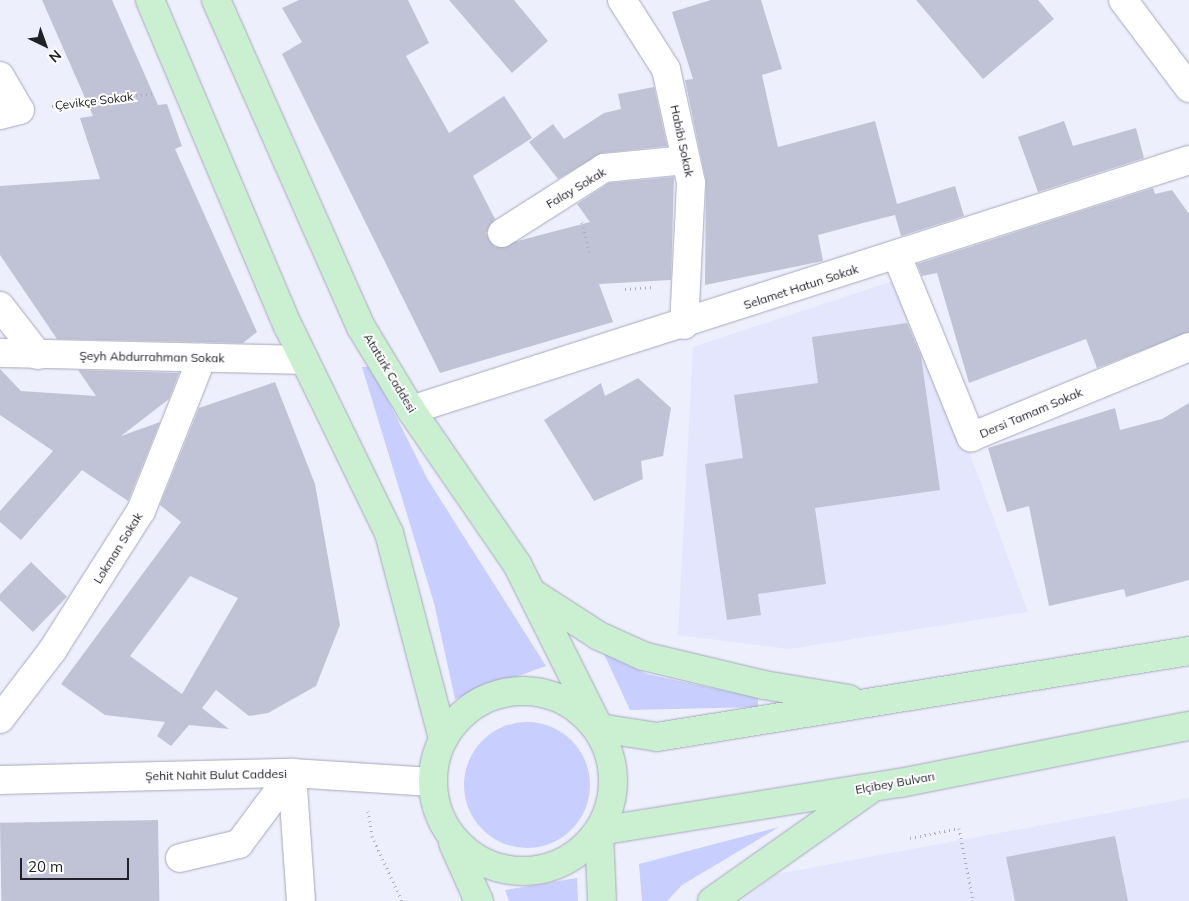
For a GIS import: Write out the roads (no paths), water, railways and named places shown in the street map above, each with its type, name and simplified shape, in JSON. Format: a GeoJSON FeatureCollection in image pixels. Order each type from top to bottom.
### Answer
{"type":"FeatureCollection","features":[{"type":"Feature","properties":{"kind":"main road"},"geometry":{"type":"LineString","coordinates":[[150,0],[304,360],[389,533],[443,739]]}},
{"type":"Feature","properties":{"kind":"main road","name":"Atatürk Caddesi"},"geometry":{"type":"LineString","coordinates":[[216,0],[362,327],[411,410],[534,594],[611,752],[614,777],[611,805],[599,831]]}},
{"type":"Feature","properties":{"kind":"main road"},"geometry":{"type":"LineString","coordinates":[[534,594],[598,636],[643,656],[764,685],[870,703]]}},
{"type":"Feature","properties":{"kind":"main road"},"geometry":{"type":"LineString","coordinates":[[479,901],[437,810],[432,782],[443,739],[461,715],[485,699],[514,691],[544,693],[571,704],[599,728],[657,737],[1189,651]]}},
{"type":"Feature","properties":{"kind":"main road","name":"Elçibey Bulvarı"},"geometry":{"type":"LineString","coordinates":[[599,831],[872,788],[1189,726]]}},
{"type":"Feature","properties":{"kind":"main road"},"geometry":{"type":"LineString","coordinates":[[712,901],[872,788]]}},
{"type":"Feature","properties":{"kind":"main road"},"geometry":{"type":"LineString","coordinates":[[449,835],[470,856],[496,868],[525,872],[553,867],[579,853],[599,831]]}},
{"type":"Feature","properties":{"kind":"main road"},"geometry":{"type":"LineString","coordinates":[[599,831],[602,901]]}},
{"type":"Feature","properties":{"kind":"street","name":"Habibi Sokak"},"geometry":{"type":"LineString","coordinates":[[622,0],[666,69],[691,183],[684,325]]}},
{"type":"Feature","properties":{"kind":"street"},"geometry":{"type":"LineString","coordinates":[[1123,0],[1189,88]]}},
{"type":"Feature","properties":{"kind":"street"},"geometry":{"type":"LineString","coordinates":[[0,76],[10,113]]}},
{"type":"Feature","properties":{"kind":"street","name":"Falay Sokak"},"geometry":{"type":"LineString","coordinates":[[502,233],[604,168],[686,160]]}},
{"type":"Feature","properties":{"kind":"street","name":"Selamet Hatun Sokak"},"geometry":{"type":"LineString","coordinates":[[411,410],[684,325],[1189,160]]}},
{"type":"Feature","properties":{"kind":"street","name":"Dersi Tamam Sokak"},"geometry":{"type":"LineString","coordinates":[[897,256],[971,438],[1189,347]]}},
{"type":"Feature","properties":{"kind":"street"},"geometry":{"type":"LineString","coordinates":[[0,306],[38,355]]}},
{"type":"Feature","properties":{"kind":"street","name":"Şeyh Abdurrahman Sokak"},"geometry":{"type":"LineString","coordinates":[[0,353],[304,360]]}},
{"type":"Feature","properties":{"kind":"street","name":"Lokman Sokak"},"geometry":{"type":"LineString","coordinates":[[0,719],[52,651],[142,511],[202,358]]}},
{"type":"Feature","properties":{"kind":"street"},"geometry":{"type":"LineString","coordinates":[[180,858],[239,844],[292,773]]}},
{"type":"Feature","properties":{"kind":"street"},"geometry":{"type":"LineString","coordinates":[[292,773],[301,901]]}},
{"type":"Feature","properties":{"kind":"street","name":"Şehit Nahit Bulut Caddesi"},"geometry":{"type":"LineString","coordinates":[[0,780],[292,773],[432,782]]}}]}
